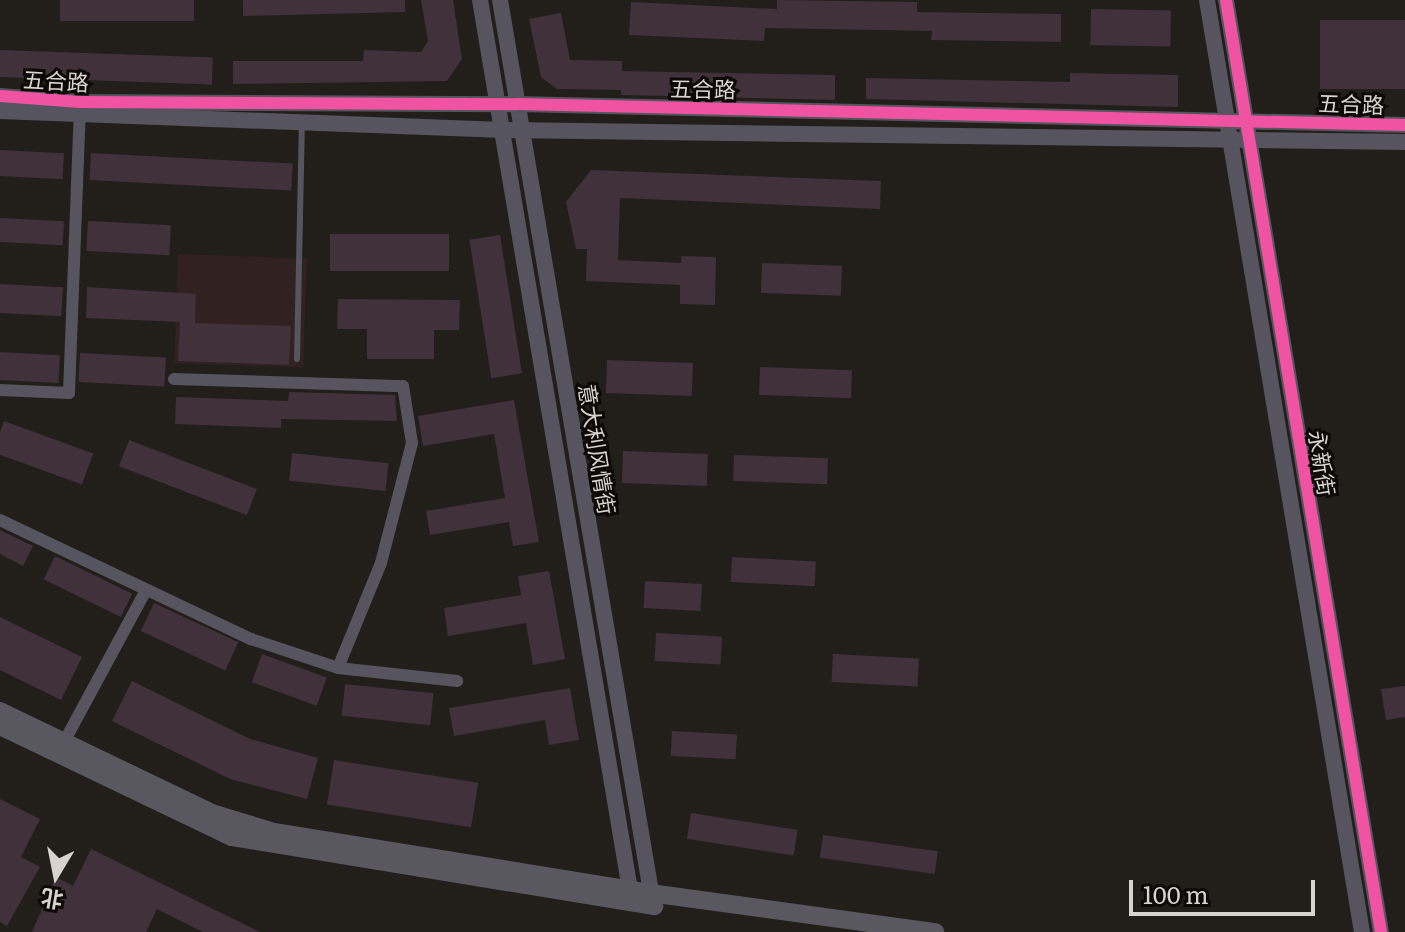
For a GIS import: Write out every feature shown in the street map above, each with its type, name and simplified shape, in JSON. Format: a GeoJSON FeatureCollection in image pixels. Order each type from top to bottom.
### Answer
{"type":"FeatureCollection","features":[{"type":"Feature","properties":{"kind":"main road"},"geometry":{"type":"LineString","coordinates":[[0,711],[212,813],[274,832],[842,932]]}},
{"type":"Feature","properties":{"kind":"main road"},"geometry":{"type":"LineString","coordinates":[[0,726],[232,837],[642,898],[935,932]]}},
{"type":"Feature","properties":{"kind":"street","name":"意大利风情街"},"geometry":{"type":"LineString","coordinates":[[480,0],[642,898]]}},
{"type":"Feature","properties":{"kind":"street","name":"意大利风情街"},"geometry":{"type":"LineString","coordinates":[[500,0],[523,130],[642,898]]}},
{"type":"Feature","properties":{"kind":"street","name":"永新街"},"geometry":{"type":"LineString","coordinates":[[1207,0],[1362,932]]}},
{"type":"Feature","properties":{"kind":"street","name":"永新街"},"geometry":{"type":"LineString","coordinates":[[1226,0],[1381,932]]}},
{"type":"Feature","properties":{"kind":"street","name":"五合路"},"geometry":{"type":"LineString","coordinates":[[0,96],[80,109],[504,130],[1405,142]]}},
{"type":"Feature","properties":{"kind":"street","name":"五合路"},"geometry":{"type":"LineString","coordinates":[[0,111],[518,104],[1405,125]]}},
{"type":"Feature","properties":{"kind":"street"},"geometry":{"type":"LineString","coordinates":[[0,390],[69,393],[80,109]]}},
{"type":"Feature","properties":{"kind":"street"},"geometry":{"type":"LineString","coordinates":[[174,379],[403,386],[412,443],[381,563],[338,668]]}},
{"type":"Feature","properties":{"kind":"street"},"geometry":{"type":"LineString","coordinates":[[0,520],[145,592],[251,639],[338,668],[457,681]]}},
{"type":"Feature","properties":{"kind":"street"},"geometry":{"type":"LineString","coordinates":[[64,742],[145,592]]}},
{"type":"Feature","properties":{"kind":"lane"},"geometry":{"type":"LineString","coordinates":[[297,359],[303,119]]}},
{"type":"Feature","properties":{"kind":"shaded area"},"geometry":{"type":"Polygon","coordinates":[[[178,254],[307,259],[303,367],[174,363],[178,254]]]}},
{"type":"Feature","properties":{"kind":"building"},"geometry":{"type":"Polygon","coordinates":[[[60,0],[194,0],[194,21],[60,21],[60,0]]]}},
{"type":"Feature","properties":{"kind":"building"},"geometry":{"type":"Polygon","coordinates":[[[243,0],[405,0],[405,12],[243,16],[243,0]]]}},
{"type":"Feature","properties":{"kind":"building"},"geometry":{"type":"Polygon","coordinates":[[[421,0],[453,0],[462,59],[447,81],[233,84],[233,61],[363,61],[364,50],[421,52],[428,41],[421,0]]]}},
{"type":"Feature","properties":{"kind":"building"},"geometry":{"type":"Polygon","coordinates":[[[777,0],[917,2],[917,12],[1061,14],[1061,42],[931,40],[932,31],[765,28],[764,41],[629,35],[631,2],[777,9],[777,0]]]}},
{"type":"Feature","properties":{"kind":"building"},"geometry":{"type":"Polygon","coordinates":[[[1091,9],[1171,10],[1170,46],[1090,45],[1091,9]]]}},
{"type":"Feature","properties":{"kind":"building"},"geometry":{"type":"Polygon","coordinates":[[[561,13],[570,60],[622,61],[622,71],[835,75],[835,100],[621,95],[621,90],[557,89],[541,77],[529,19],[561,13]]]}},
{"type":"Feature","properties":{"kind":"building"},"geometry":{"type":"Polygon","coordinates":[[[1320,20],[1405,20],[1405,89],[1320,89],[1320,20]]]}},
{"type":"Feature","properties":{"kind":"building"},"geometry":{"type":"Polygon","coordinates":[[[0,50],[213,57],[212,84],[0,77],[0,50]]]}},
{"type":"Feature","properties":{"kind":"building"},"geometry":{"type":"Polygon","coordinates":[[[1070,73],[1178,75],[1178,107],[866,99],[866,78],[1070,82],[1070,73]]]}},
{"type":"Feature","properties":{"kind":"building"},"geometry":{"type":"Polygon","coordinates":[[[0,150],[64,153],[63,179],[0,176],[0,150]]]}},
{"type":"Feature","properties":{"kind":"building"},"geometry":{"type":"Polygon","coordinates":[[[91,153],[293,164],[291,191],[90,180],[91,153]]]}},
{"type":"Feature","properties":{"kind":"building"},"geometry":{"type":"Polygon","coordinates":[[[591,170],[881,181],[880,209],[620,198],[618,260],[681,263],[681,256],[716,257],[715,305],[680,304],[680,285],[586,281],[587,249],[576,249],[566,202],[591,170]]]}},
{"type":"Feature","properties":{"kind":"building"},"geometry":{"type":"Polygon","coordinates":[[[0,218],[64,221],[63,245],[0,242],[0,218]]]}},
{"type":"Feature","properties":{"kind":"building"},"geometry":{"type":"Polygon","coordinates":[[[88,221],[171,225],[169,255],[86,251],[88,221]]]}},
{"type":"Feature","properties":{"kind":"building"},"geometry":{"type":"Polygon","coordinates":[[[330,234],[449,234],[449,271],[330,271],[330,234]]]}},
{"type":"Feature","properties":{"kind":"building"},"geometry":{"type":"Polygon","coordinates":[[[500,235],[522,373],[491,378],[469,240],[500,235]]]}},
{"type":"Feature","properties":{"kind":"building"},"geometry":{"type":"Polygon","coordinates":[[[762,263],[842,266],[841,296],[761,293],[762,263]]]}},
{"type":"Feature","properties":{"kind":"building"},"geometry":{"type":"Polygon","coordinates":[[[0,284],[63,287],[61,316],[0,313],[0,284]]]}},
{"type":"Feature","properties":{"kind":"building"},"geometry":{"type":"Polygon","coordinates":[[[87,287],[196,294],[195,323],[291,326],[289,365],[178,361],[180,322],[86,318],[87,287]]]}},
{"type":"Feature","properties":{"kind":"building"},"geometry":{"type":"Polygon","coordinates":[[[338,299],[460,300],[459,330],[434,330],[434,359],[367,359],[367,329],[337,329],[338,299]]]}},
{"type":"Feature","properties":{"kind":"building"},"geometry":{"type":"Polygon","coordinates":[[[0,352],[60,355],[58,383],[0,380],[0,352]]]}},
{"type":"Feature","properties":{"kind":"building"},"geometry":{"type":"Polygon","coordinates":[[[80,353],[166,358],[164,386],[78,382],[80,353]]]}},
{"type":"Feature","properties":{"kind":"building"},"geometry":{"type":"Polygon","coordinates":[[[607,360],[693,363],[692,396],[606,393],[607,360]]]}},
{"type":"Feature","properties":{"kind":"building"},"geometry":{"type":"Polygon","coordinates":[[[760,367],[852,370],[851,398],[759,395],[760,367]]]}},
{"type":"Feature","properties":{"kind":"building"},"geometry":{"type":"Polygon","coordinates":[[[289,392],[395,395],[397,421],[281,419],[281,428],[175,424],[176,397],[288,401],[289,392]]]}},
{"type":"Feature","properties":{"kind":"building"},"geometry":{"type":"Polygon","coordinates":[[[514,400],[539,542],[513,546],[509,522],[430,535],[426,511],[505,498],[494,434],[423,446],[418,416],[514,400]]]}},
{"type":"Feature","properties":{"kind":"building"},"geometry":{"type":"Polygon","coordinates":[[[4,421],[93,453],[82,485],[0,455],[0,432],[4,421]]]}},
{"type":"Feature","properties":{"kind":"building"},"geometry":{"type":"Polygon","coordinates":[[[129,440],[257,489],[247,515],[119,466],[129,440]]]}},
{"type":"Feature","properties":{"kind":"building"},"geometry":{"type":"Polygon","coordinates":[[[623,451],[708,454],[707,486],[622,483],[623,451]]]}},
{"type":"Feature","properties":{"kind":"building"},"geometry":{"type":"Polygon","coordinates":[[[292,453],[388,463],[386,491],[289,481],[292,453]]]}},
{"type":"Feature","properties":{"kind":"building"},"geometry":{"type":"Polygon","coordinates":[[[734,455],[828,458],[827,484],[733,481],[734,455]]]}},
{"type":"Feature","properties":{"kind":"building"},"geometry":{"type":"Polygon","coordinates":[[[0,530],[33,546],[23,566],[0,554],[0,530]]]}},
{"type":"Feature","properties":{"kind":"building"},"geometry":{"type":"Polygon","coordinates":[[[55,556],[132,594],[121,617],[44,579],[55,556]]]}},
{"type":"Feature","properties":{"kind":"building"},"geometry":{"type":"Polygon","coordinates":[[[732,557],[816,561],[815,586],[731,582],[732,557]]]}},
{"type":"Feature","properties":{"kind":"building"},"geometry":{"type":"Polygon","coordinates":[[[549,571],[565,659],[533,665],[526,623],[448,636],[444,608],[521,595],[518,576],[549,571]]]}},
{"type":"Feature","properties":{"kind":"building"},"geometry":{"type":"Polygon","coordinates":[[[645,581],[702,584],[701,611],[644,608],[645,581]]]}},
{"type":"Feature","properties":{"kind":"building"},"geometry":{"type":"Polygon","coordinates":[[[154,603],[238,642],[225,670],[141,631],[154,603]]]}},
{"type":"Feature","properties":{"kind":"building"},"geometry":{"type":"Polygon","coordinates":[[[0,617],[82,657],[61,700],[0,670],[0,617]]]}},
{"type":"Feature","properties":{"kind":"building"},"geometry":{"type":"Polygon","coordinates":[[[656,633],[722,636],[720,664],[655,661],[656,633]]]}},
{"type":"Feature","properties":{"kind":"building"},"geometry":{"type":"Polygon","coordinates":[[[262,654],[327,678],[317,706],[252,682],[262,654]]]}},
{"type":"Feature","properties":{"kind":"building"},"geometry":{"type":"Polygon","coordinates":[[[833,654],[919,659],[917,686],[832,682],[833,654]]]}},
{"type":"Feature","properties":{"kind":"building"},"geometry":{"type":"Polygon","coordinates":[[[132,681],[250,739],[318,758],[307,799],[230,779],[112,721],[132,681]]]}},
{"type":"Feature","properties":{"kind":"building"},"geometry":{"type":"Polygon","coordinates":[[[345,684],[434,693],[430,725],[342,716],[345,684]]]}},
{"type":"Feature","properties":{"kind":"building"},"geometry":{"type":"Polygon","coordinates":[[[1405,686],[1405,717],[1386,720],[1381,689],[1405,686]]]}},
{"type":"Feature","properties":{"kind":"building"},"geometry":{"type":"Polygon","coordinates":[[[570,688],[579,740],[549,745],[545,720],[454,736],[449,708],[570,688]]]}},
{"type":"Feature","properties":{"kind":"building"},"geometry":{"type":"Polygon","coordinates":[[[672,731],[737,734],[736,759],[671,756],[672,731]]]}},
{"type":"Feature","properties":{"kind":"building"},"geometry":{"type":"Polygon","coordinates":[[[334,760],[478,783],[471,827],[327,804],[334,760]]]}},
{"type":"Feature","properties":{"kind":"building"},"geometry":{"type":"Polygon","coordinates":[[[0,799],[40,819],[21,857],[40,867],[7,926],[0,922],[0,799]]]}},
{"type":"Feature","properties":{"kind":"building"},"geometry":{"type":"Polygon","coordinates":[[[691,813],[798,830],[794,856],[687,839],[691,813]]]}},
{"type":"Feature","properties":{"kind":"building"},"geometry":{"type":"Polygon","coordinates":[[[823,835],[938,851],[935,874],[820,858],[823,835]]]}},
{"type":"Feature","properties":{"kind":"building"},"geometry":{"type":"Polygon","coordinates":[[[91,849],[260,932],[203,932],[157,909],[146,932],[32,932],[56,877],[73,886],[91,849]]]}},
{"type":"Feature","properties":{"kind":"cycle path"},"geometry":{"type":"LineString","coordinates":[[1226,0],[1381,932]]}},
{"type":"Feature","properties":{"kind":"cycle path"},"geometry":{"type":"LineString","coordinates":[[0,96],[80,102],[518,104],[1405,125]]}}]}
